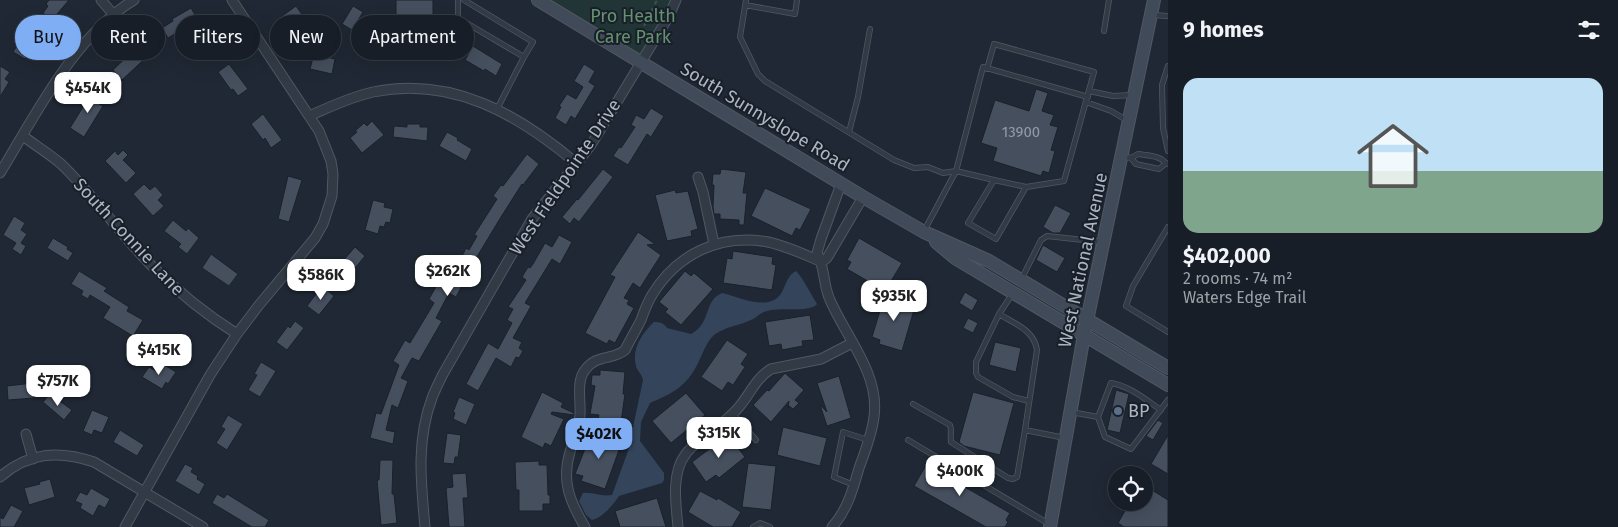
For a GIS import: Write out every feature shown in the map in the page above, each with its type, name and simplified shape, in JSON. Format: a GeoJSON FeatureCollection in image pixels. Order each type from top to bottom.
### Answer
{"type":"FeatureCollection","features":[{"type":"Feature","properties":{"kind":"street"},"geometry":{"type":"LineString","coordinates":[[101,0],[113,14]]}},
{"type":"Feature","properties":{"kind":"street"},"geometry":{"type":"LineString","coordinates":[[0,173],[67,66],[96,30],[113,14],[134,0]]}},
{"type":"Feature","properties":{"kind":"street"},"geometry":{"type":"LineString","coordinates":[[125,527],[210,375],[259,305],[315,238],[328,212],[332,196],[333,181],[330,161],[319,131],[232,0]]}},
{"type":"Feature","properties":{"kind":"street","name":"South Sunnyslope Road"},"geometry":{"type":"LineString","coordinates":[[538,0],[863,197],[924,232],[989,261],[1022,279],[1168,368]]}},
{"type":"Feature","properties":{"kind":"street","name":"West Fieldpointe Drive"},"geometry":{"type":"LineString","coordinates":[[425,527],[420,474],[420,451],[424,422],[432,397],[443,374],[532,219],[603,125],[669,16],[676,0]]}},
{"type":"Feature","properties":{"kind":"street","name":"West National Avenue"},"geometry":{"type":"LineString","coordinates":[[1050,526],[1084,335],[1104,242],[1127,157],[1130,122],[1154,0]]}},
{"type":"Feature","properties":{"kind":"street"},"geometry":{"type":"LineString","coordinates":[[309,116],[350,98],[371,92],[395,89],[433,89],[458,94],[497,109],[537,132],[576,163]]}},
{"type":"Feature","properties":{"kind":"street","name":"South Connie Lane"},"geometry":{"type":"LineString","coordinates":[[23,136],[46,152],[70,173],[150,264],[180,293],[214,320],[237,334]]}},
{"type":"Feature","properties":{"kind":"street"},"geometry":{"type":"LineString","coordinates":[[698,177],[714,244]]}},
{"type":"Feature","properties":{"kind":"street"},"geometry":{"type":"LineString","coordinates":[[832,527],[842,514],[854,485],[874,416],[873,388],[867,370],[829,298],[822,262],[817,253],[841,184]]}},
{"type":"Feature","properties":{"kind":"street"},"geometry":{"type":"LineString","coordinates":[[822,262],[827,258],[863,197]]}},
{"type":"Feature","properties":{"kind":"street","name":"South Sunnyslope Road"},"geometry":{"type":"LineString","coordinates":[[924,232],[955,258],[1168,385]]}},
{"type":"Feature","properties":{"kind":"street"},"geometry":{"type":"LineString","coordinates":[[585,527],[568,496],[566,476],[568,458],[580,415],[580,381],[583,373],[591,363],[602,358],[621,354],[625,350],[651,296],[663,280],[690,256],[714,244],[738,240],[770,243],[822,262]]}},
{"type":"Feature","properties":{"kind":"street"},"geometry":{"type":"LineString","coordinates":[[678,527],[677,479],[683,457],[697,442],[733,414],[765,372],[771,369],[820,359],[852,343]]}},
{"type":"Feature","properties":{"kind":"street"},"geometry":{"type":"LineString","coordinates":[[26,434],[33,459]]}},
{"type":"Feature","properties":{"kind":"street"},"geometry":{"type":"LineString","coordinates":[[0,477],[19,464],[53,454],[80,457],[94,462],[203,527]]}},
{"type":"Feature","properties":{"kind":"lane"},"geometry":{"type":"LineString","coordinates":[[458,0],[458,18],[524,57]]}},
{"type":"Feature","properties":{"kind":"lane"},"geometry":{"type":"LineString","coordinates":[[464,0],[533,42],[497,109]]}},
{"type":"Feature","properties":{"kind":"lane"},"geometry":{"type":"LineString","coordinates":[[797,0],[795,14],[746,3],[740,36],[758,74],[764,81],[894,160],[914,168],[928,166],[943,172],[956,171],[1026,188],[1064,181],[1094,72],[994,44],[986,69]]}},
{"type":"Feature","properties":{"kind":"lane"},"geometry":{"type":"LineString","coordinates":[[1104,31],[1109,0]]}},
{"type":"Feature","properties":{"kind":"lane"},"geometry":{"type":"LineString","coordinates":[[1151,16],[1168,16]]}},
{"type":"Feature","properties":{"kind":"lane"},"geometry":{"type":"LineString","coordinates":[[849,132],[858,98],[870,29]]}},
{"type":"Feature","properties":{"kind":"lane"},"geometry":{"type":"LineString","coordinates":[[1168,66],[1162,85],[1163,128],[1168,151]]}},
{"type":"Feature","properties":{"kind":"lane"},"geometry":{"type":"LineString","coordinates":[[924,232],[956,171],[983,68],[1087,100],[1130,122]]}},
{"type":"Feature","properties":{"kind":"lane"},"geometry":{"type":"LineString","coordinates":[[1089,91],[1114,96],[1135,95]]}},
{"type":"Feature","properties":{"kind":"lane"},"geometry":{"type":"LineString","coordinates":[[1138,154],[1160,158],[1167,164],[1159,169],[1136,164],[1127,157],[1138,154]]}},
{"type":"Feature","properties":{"kind":"lane"},"geometry":{"type":"LineString","coordinates":[[994,180],[968,223],[996,239],[1026,188]]}},
{"type":"Feature","properties":{"kind":"lane"},"geometry":{"type":"LineString","coordinates":[[1168,227],[1133,286],[1126,306],[1168,332]]}},
{"type":"Feature","properties":{"kind":"lane"},"geometry":{"type":"LineString","coordinates":[[1029,401],[1012,397],[978,377],[976,362],[999,314],[1022,279],[1041,240],[1047,236],[1104,242]]}},
{"type":"Feature","properties":{"kind":"lane"},"geometry":{"type":"LineString","coordinates":[[913,404],[950,425],[952,430],[951,442],[1008,478],[1013,479],[1017,477],[1037,350],[1036,341],[1029,332],[999,314]]}},
{"type":"Feature","properties":{"kind":"lane"},"geometry":{"type":"LineString","coordinates":[[1161,410],[1120,385],[1111,383],[1098,417],[1105,437],[1131,449],[1161,410],[1168,400]]}},
{"type":"Feature","properties":{"kind":"lane"},"geometry":{"type":"LineString","coordinates":[[1071,412],[1098,417]]}},
{"type":"Feature","properties":{"kind":"lane"},"geometry":{"type":"LineString","coordinates":[[733,414],[756,440]]}},
{"type":"Feature","properties":{"kind":"lane"},"geometry":{"type":"LineString","coordinates":[[1025,430],[1066,439]]}},
{"type":"Feature","properties":{"kind":"lane"},"geometry":{"type":"LineString","coordinates":[[854,485],[834,477],[844,432],[868,440]]}},
{"type":"Feature","properties":{"kind":"lane"},"geometry":{"type":"LineString","coordinates":[[908,440],[1050,526]]}},
{"type":"Feature","properties":{"kind":"lane"},"geometry":{"type":"LineString","coordinates":[[753,527],[760,523],[770,527]]}},
{"type":"Feature","properties":{"kind":"path"},"geometry":{"type":"LineString","coordinates":[[646,40],[641,34],[642,30],[657,0]]}},
{"type":"Feature","properties":{"kind":"green space","name":"Pro Health Care Park"},"geometry":{"type":"Polygon","coordinates":[[[538,0],[676,0],[640,62],[538,0]]]}},
{"type":"Feature","properties":{"kind":"water"},"geometry":{"type":"Polygon","coordinates":[[[796,271],[817,304],[813,307],[800,309],[768,311],[714,335],[688,379],[671,393],[650,403],[641,422],[640,441],[664,473],[662,483],[619,496],[607,510],[592,520],[586,515],[579,501],[583,493],[612,495],[628,451],[643,380],[636,366],[635,353],[639,341],[646,331],[656,322],[663,324],[667,328],[691,334],[702,324],[712,301],[722,293],[755,302],[764,303],[771,301],[778,297],[790,276],[796,271]]]}},
{"type":"Feature","properties":{"kind":"building"},"geometry":{"type":"Polygon","coordinates":[[[49,0],[69,0],[56,15],[46,15],[43,13],[48,6],[46,4],[49,0]]]}},
{"type":"Feature","properties":{"kind":"building"},"geometry":{"type":"Polygon","coordinates":[[[396,0],[433,0],[433,15],[396,15],[396,0]]]}},
{"type":"Feature","properties":{"kind":"building"},"geometry":{"type":"Polygon","coordinates":[[[296,6],[302,15],[284,15],[296,6]]]}},
{"type":"Feature","properties":{"kind":"building"},"geometry":{"type":"Polygon","coordinates":[[[353,6],[363,12],[361,15],[351,15],[351,29],[342,24],[353,6]]]}},
{"type":"Feature","properties":{"kind":"building"},"geometry":{"type":"Polygon","coordinates":[[[191,8],[195,15],[179,15],[191,8]]]}},
{"type":"Feature","properties":{"kind":"building"},"geometry":{"type":"Polygon","coordinates":[[[175,17],[175,34],[168,38],[165,33],[165,26],[173,21],[172,19],[175,17]]]}},
{"type":"Feature","properties":{"kind":"building"},"geometry":{"type":"Polygon","coordinates":[[[474,47],[502,64],[496,76],[485,69],[484,71],[465,60],[474,60],[474,47]]]}},
{"type":"Feature","properties":{"kind":"building"},"geometry":{"type":"Polygon","coordinates":[[[123,60],[143,60],[122,80],[113,70],[123,60]]]}},
{"type":"Feature","properties":{"kind":"building"},"geometry":{"type":"Polygon","coordinates":[[[312,60],[335,60],[332,74],[310,69],[312,60]]]}},
{"type":"Feature","properties":{"kind":"building"},"geometry":{"type":"Polygon","coordinates":[[[229,64],[248,89],[238,96],[233,89],[231,90],[218,72],[229,64]]]}},
{"type":"Feature","properties":{"kind":"building"},"geometry":{"type":"Polygon","coordinates":[[[584,64],[595,71],[589,82],[595,86],[575,119],[571,116],[566,125],[555,118],[561,107],[559,106],[567,94],[576,99],[583,87],[574,81],[584,64]]]}},
{"type":"Feature","properties":{"kind":"building"},"geometry":{"type":"Polygon","coordinates":[[[0,66],[10,72],[5,79],[9,82],[0,97],[0,66]]]}},
{"type":"Feature","properties":{"kind":"building"},"geometry":{"type":"Polygon","coordinates":[[[94,89],[104,95],[99,104],[103,106],[84,137],[70,128],[94,89]]]}},
{"type":"Feature","properties":{"kind":"building"},"geometry":{"type":"Polygon","coordinates":[[[1036,89],[1048,93],[1042,111],[1054,115],[1050,125],[1058,127],[1051,150],[1055,151],[1049,173],[1043,171],[1041,176],[993,161],[997,148],[981,143],[995,100],[1029,111],[1036,89]]]}},
{"type":"Feature","properties":{"kind":"building"},"geometry":{"type":"Polygon","coordinates":[[[651,108],[664,116],[651,137],[647,134],[628,165],[613,156],[619,147],[621,148],[635,127],[631,125],[636,115],[644,119],[651,108]]]}},
{"type":"Feature","properties":{"kind":"building"},"geometry":{"type":"Polygon","coordinates":[[[263,114],[282,140],[271,148],[265,138],[263,140],[251,124],[263,114]]]}},
{"type":"Feature","properties":{"kind":"building"},"geometry":{"type":"Polygon","coordinates":[[[372,121],[384,135],[362,153],[350,138],[364,123],[367,126],[372,121]]]}},
{"type":"Feature","properties":{"kind":"building"},"geometry":{"type":"Polygon","coordinates":[[[407,124],[420,124],[420,127],[428,127],[427,141],[393,137],[394,126],[407,127],[407,124]]]}},
{"type":"Feature","properties":{"kind":"building"},"geometry":{"type":"Polygon","coordinates":[[[447,132],[472,149],[466,161],[439,146],[447,132]]]}},
{"type":"Feature","properties":{"kind":"building"},"geometry":{"type":"Polygon","coordinates":[[[123,150],[128,155],[123,160],[136,173],[126,183],[105,161],[115,151],[118,155],[123,150]]]}},
{"type":"Feature","properties":{"kind":"building"},"geometry":{"type":"Polygon","coordinates":[[[527,154],[539,164],[522,184],[501,217],[456,297],[449,293],[436,318],[442,321],[419,361],[412,358],[401,378],[408,381],[398,408],[392,405],[386,430],[395,432],[393,444],[370,438],[376,413],[381,414],[399,365],[393,361],[405,340],[410,343],[434,303],[429,299],[441,278],[449,282],[466,248],[469,250],[477,236],[474,235],[497,199],[493,196],[527,154]]]}},
{"type":"Feature","properties":{"kind":"building"},"geometry":{"type":"Polygon","coordinates":[[[603,169],[613,177],[579,222],[574,218],[570,224],[562,217],[603,169]]]}},
{"type":"Feature","properties":{"kind":"building"},"geometry":{"type":"Polygon","coordinates":[[[721,169],[746,172],[743,193],[747,193],[744,225],[739,225],[739,220],[720,219],[720,214],[714,214],[713,174],[720,174],[721,169]]]}},
{"type":"Feature","properties":{"kind":"building"},"geometry":{"type":"Polygon","coordinates":[[[288,176],[302,180],[289,222],[278,219],[288,176]]]}},
{"type":"Feature","properties":{"kind":"building"},"geometry":{"type":"Polygon","coordinates":[[[144,184],[150,190],[155,186],[163,195],[158,200],[164,206],[153,216],[133,194],[144,184]]]}},
{"type":"Feature","properties":{"kind":"building"},"geometry":{"type":"Polygon","coordinates":[[[765,188],[811,209],[800,230],[796,228],[792,236],[751,216],[765,188]]]}},
{"type":"Feature","properties":{"kind":"building"},"geometry":{"type":"Polygon","coordinates":[[[675,190],[676,193],[688,191],[698,229],[691,231],[692,236],[667,241],[655,195],[675,190]]]}},
{"type":"Feature","properties":{"kind":"building"},"geometry":{"type":"Polygon","coordinates":[[[373,200],[385,203],[384,207],[393,209],[390,223],[386,222],[384,227],[380,226],[378,234],[365,230],[373,200]]]}},
{"type":"Feature","properties":{"kind":"building"},"geometry":{"type":"Polygon","coordinates":[[[1055,205],[1071,213],[1060,233],[1053,233],[1043,227],[1055,205]]]}},
{"type":"Feature","properties":{"kind":"building"},"geometry":{"type":"Polygon","coordinates":[[[14,216],[25,223],[21,230],[27,234],[21,243],[26,246],[21,255],[12,249],[16,243],[3,235],[14,216]]]}},
{"type":"Feature","properties":{"kind":"building"},"geometry":{"type":"Polygon","coordinates":[[[173,220],[186,231],[188,228],[199,238],[187,254],[178,247],[181,244],[164,231],[173,220]]]}},
{"type":"Feature","properties":{"kind":"building"},"geometry":{"type":"Polygon","coordinates":[[[638,232],[655,244],[647,245],[661,255],[640,288],[633,283],[624,298],[629,300],[627,304],[634,308],[615,343],[609,340],[607,344],[585,333],[615,277],[610,275],[638,232]]]}},
{"type":"Feature","properties":{"kind":"building"},"geometry":{"type":"Polygon","coordinates":[[[559,235],[572,242],[560,264],[552,259],[525,303],[531,306],[513,338],[522,342],[519,348],[523,351],[519,358],[516,357],[511,367],[496,358],[478,391],[466,384],[488,343],[498,349],[512,323],[507,320],[513,309],[508,307],[526,280],[522,277],[528,267],[530,268],[533,264],[545,243],[552,247],[559,235]]]}},
{"type":"Feature","properties":{"kind":"building"},"geometry":{"type":"Polygon","coordinates":[[[53,238],[68,247],[67,249],[73,253],[68,261],[47,248],[53,238]]]}},
{"type":"Feature","properties":{"kind":"building"},"geometry":{"type":"Polygon","coordinates":[[[859,238],[902,263],[885,291],[847,269],[851,262],[847,260],[859,238]]]}},
{"type":"Feature","properties":{"kind":"building"},"geometry":{"type":"Polygon","coordinates":[[[1043,245],[1065,258],[1057,272],[1036,260],[1043,245]]]}},
{"type":"Feature","properties":{"kind":"building"},"geometry":{"type":"Polygon","coordinates":[[[355,247],[365,256],[346,279],[335,270],[355,247]]]}},
{"type":"Feature","properties":{"kind":"building"},"geometry":{"type":"Polygon","coordinates":[[[733,251],[773,257],[772,264],[776,265],[772,290],[723,283],[727,258],[732,259],[733,251]]]}},
{"type":"Feature","properties":{"kind":"building"},"geometry":{"type":"Polygon","coordinates":[[[211,254],[238,274],[229,286],[202,268],[211,254]]]}},
{"type":"Feature","properties":{"kind":"building"},"geometry":{"type":"Polygon","coordinates":[[[79,271],[107,288],[104,291],[129,307],[127,311],[143,320],[133,336],[103,318],[110,307],[90,295],[88,299],[81,295],[83,291],[71,284],[79,271]]]}},
{"type":"Feature","properties":{"kind":"building"},"geometry":{"type":"Polygon","coordinates":[[[685,271],[691,276],[694,273],[713,289],[681,325],[665,312],[668,309],[659,302],[685,271]]]}},
{"type":"Feature","properties":{"kind":"building"},"geometry":{"type":"Polygon","coordinates":[[[322,286],[334,296],[319,315],[307,306],[322,286]]]}},
{"type":"Feature","properties":{"kind":"building"},"geometry":{"type":"Polygon","coordinates":[[[965,292],[978,300],[972,311],[959,303],[965,292]]]}},
{"type":"Feature","properties":{"kind":"building"},"geometry":{"type":"Polygon","coordinates":[[[885,294],[916,303],[902,351],[879,344],[880,340],[872,337],[885,294]]]}},
{"type":"Feature","properties":{"kind":"building"},"geometry":{"type":"Polygon","coordinates":[[[810,315],[814,340],[802,341],[803,346],[782,350],[781,344],[769,346],[765,322],[810,315]]]}},
{"type":"Feature","properties":{"kind":"building"},"geometry":{"type":"Polygon","coordinates":[[[968,318],[978,323],[973,333],[963,328],[968,318]]]}},
{"type":"Feature","properties":{"kind":"building"},"geometry":{"type":"Polygon","coordinates":[[[295,321],[304,328],[287,350],[276,342],[288,326],[290,328],[295,321]]]}},
{"type":"Feature","properties":{"kind":"building"},"geometry":{"type":"Polygon","coordinates":[[[727,340],[748,354],[741,364],[745,367],[733,385],[728,382],[722,391],[701,377],[727,340]]]}},
{"type":"Feature","properties":{"kind":"building"},"geometry":{"type":"Polygon","coordinates":[[[995,342],[1021,348],[1016,372],[989,365],[995,342]]]}},
{"type":"Feature","properties":{"kind":"building"},"geometry":{"type":"Polygon","coordinates":[[[261,362],[276,371],[260,397],[248,390],[257,375],[254,374],[261,362]]]}},
{"type":"Feature","properties":{"kind":"building"},"geometry":{"type":"Polygon","coordinates":[[[161,363],[176,372],[162,389],[142,377],[149,367],[156,371],[161,363]]]}},
{"type":"Feature","properties":{"kind":"building"},"geometry":{"type":"Polygon","coordinates":[[[600,370],[625,372],[623,394],[625,394],[621,422],[598,419],[599,415],[590,414],[595,386],[591,385],[592,375],[600,375],[600,370]]]}},
{"type":"Feature","properties":{"kind":"building"},"geometry":{"type":"Polygon","coordinates":[[[785,373],[804,390],[795,400],[799,403],[793,409],[789,406],[788,408],[789,401],[771,422],[753,405],[785,373]]]}},
{"type":"Feature","properties":{"kind":"building"},"geometry":{"type":"Polygon","coordinates":[[[839,376],[851,418],[827,426],[820,405],[827,412],[817,383],[839,376]]]}},
{"type":"Feature","properties":{"kind":"building"},"geometry":{"type":"Polygon","coordinates":[[[33,383],[34,398],[8,400],[7,386],[33,383]]]}},
{"type":"Feature","properties":{"kind":"building","name":"BP"},"geometry":{"type":"Polygon","coordinates":[[[1116,390],[1129,394],[1120,433],[1107,430],[1116,390]]]}},
{"type":"Feature","properties":{"kind":"building"},"geometry":{"type":"Polygon","coordinates":[[[542,392],[563,403],[561,407],[574,413],[574,415],[552,412],[551,414],[564,419],[551,446],[545,443],[543,448],[521,437],[542,392]]]}},
{"type":"Feature","properties":{"kind":"building"},"geometry":{"type":"Polygon","coordinates":[[[973,392],[1014,403],[1000,455],[964,446],[959,442],[973,392]]]}},
{"type":"Feature","properties":{"kind":"building"},"geometry":{"type":"Polygon","coordinates":[[[686,393],[705,415],[671,443],[652,421],[686,393]]]}},
{"type":"Feature","properties":{"kind":"building"},"geometry":{"type":"Polygon","coordinates":[[[50,394],[72,410],[64,420],[43,402],[50,394]]]}},
{"type":"Feature","properties":{"kind":"building"},"geometry":{"type":"Polygon","coordinates":[[[459,397],[475,404],[466,425],[453,419],[455,413],[453,412],[459,397]]]}},
{"type":"Feature","properties":{"kind":"building"},"geometry":{"type":"Polygon","coordinates":[[[92,410],[109,417],[102,433],[94,430],[92,435],[83,431],[92,410]]]}},
{"type":"Feature","properties":{"kind":"building"},"geometry":{"type":"Polygon","coordinates":[[[228,415],[243,424],[227,450],[216,443],[225,429],[221,427],[228,415]]]}},
{"type":"Feature","properties":{"kind":"building"},"geometry":{"type":"Polygon","coordinates":[[[1158,420],[1163,423],[1153,440],[1146,436],[1158,420]]]}},
{"type":"Feature","properties":{"kind":"building"},"geometry":{"type":"Polygon","coordinates":[[[783,427],[827,438],[820,466],[777,455],[783,427]]]}},
{"type":"Feature","properties":{"kind":"building"},"geometry":{"type":"Polygon","coordinates":[[[120,430],[144,445],[137,456],[113,442],[120,430]]]}},
{"type":"Feature","properties":{"kind":"building"},"geometry":{"type":"Polygon","coordinates":[[[447,433],[461,435],[458,457],[455,457],[454,464],[443,463],[447,433]]]}},
{"type":"Feature","properties":{"kind":"building"},"geometry":{"type":"Polygon","coordinates":[[[598,433],[624,444],[621,451],[619,450],[605,489],[581,481],[583,476],[575,474],[590,436],[596,438],[598,433]]]}},
{"type":"Feature","properties":{"kind":"building"},"geometry":{"type":"Polygon","coordinates":[[[728,435],[745,457],[719,478],[716,475],[706,482],[692,462],[728,435]]]}},
{"type":"Feature","properties":{"kind":"building"},"geometry":{"type":"Polygon","coordinates":[[[1168,435],[1168,474],[1151,464],[1168,435]]]}},
{"type":"Feature","properties":{"kind":"building"},"geometry":{"type":"Polygon","coordinates":[[[930,458],[947,468],[944,475],[1010,513],[1005,527],[986,527],[914,486],[930,458]]]}},
{"type":"Feature","properties":{"kind":"building"},"geometry":{"type":"Polygon","coordinates":[[[380,460],[393,460],[392,494],[394,494],[397,523],[381,525],[377,480],[379,480],[380,460]]]}},
{"type":"Feature","properties":{"kind":"building"},"geometry":{"type":"Polygon","coordinates":[[[539,461],[539,465],[547,465],[550,504],[543,504],[543,511],[519,511],[519,490],[516,490],[515,462],[539,461]]]}},
{"type":"Feature","properties":{"kind":"building"},"geometry":{"type":"Polygon","coordinates":[[[748,463],[776,466],[771,510],[742,507],[748,463]]]}},
{"type":"Feature","properties":{"kind":"building"},"geometry":{"type":"Polygon","coordinates":[[[185,464],[193,468],[191,472],[198,476],[197,479],[205,484],[199,495],[175,481],[185,464]]]}},
{"type":"Feature","properties":{"kind":"building"},"geometry":{"type":"Polygon","coordinates":[[[466,473],[468,498],[463,498],[465,527],[449,527],[446,488],[453,487],[452,474],[466,473]]]}},
{"type":"Feature","properties":{"kind":"building"},"geometry":{"type":"Polygon","coordinates":[[[50,479],[55,497],[29,505],[24,488],[50,479]]]}},
{"type":"Feature","properties":{"kind":"building"},"geometry":{"type":"Polygon","coordinates":[[[91,488],[110,499],[105,508],[99,505],[93,516],[80,508],[82,504],[75,501],[80,492],[87,495],[91,488]]]}},
{"type":"Feature","properties":{"kind":"building"},"geometry":{"type":"Polygon","coordinates":[[[700,491],[717,500],[718,498],[741,512],[732,527],[713,527],[688,512],[700,491]]]}},
{"type":"Feature","properties":{"kind":"building"},"geometry":{"type":"Polygon","coordinates":[[[1153,491],[1168,500],[1168,527],[1124,527],[1118,523],[1125,511],[1153,511],[1153,491]]]}},
{"type":"Feature","properties":{"kind":"building"},"geometry":{"type":"Polygon","coordinates":[[[217,494],[224,498],[227,494],[269,520],[265,527],[252,527],[212,503],[217,494]]]}},
{"type":"Feature","properties":{"kind":"building"},"geometry":{"type":"Polygon","coordinates":[[[657,498],[666,527],[620,527],[615,511],[657,498]]]}},
{"type":"Feature","properties":{"kind":"building"},"geometry":{"type":"Polygon","coordinates":[[[11,505],[23,511],[14,527],[0,527],[0,517],[3,519],[11,505]]]}},
{"type":"Feature","properties":{"kind":"place","name":"BP"},"geometry":{"type":"Point","coordinates":[1118,411]}}]}
